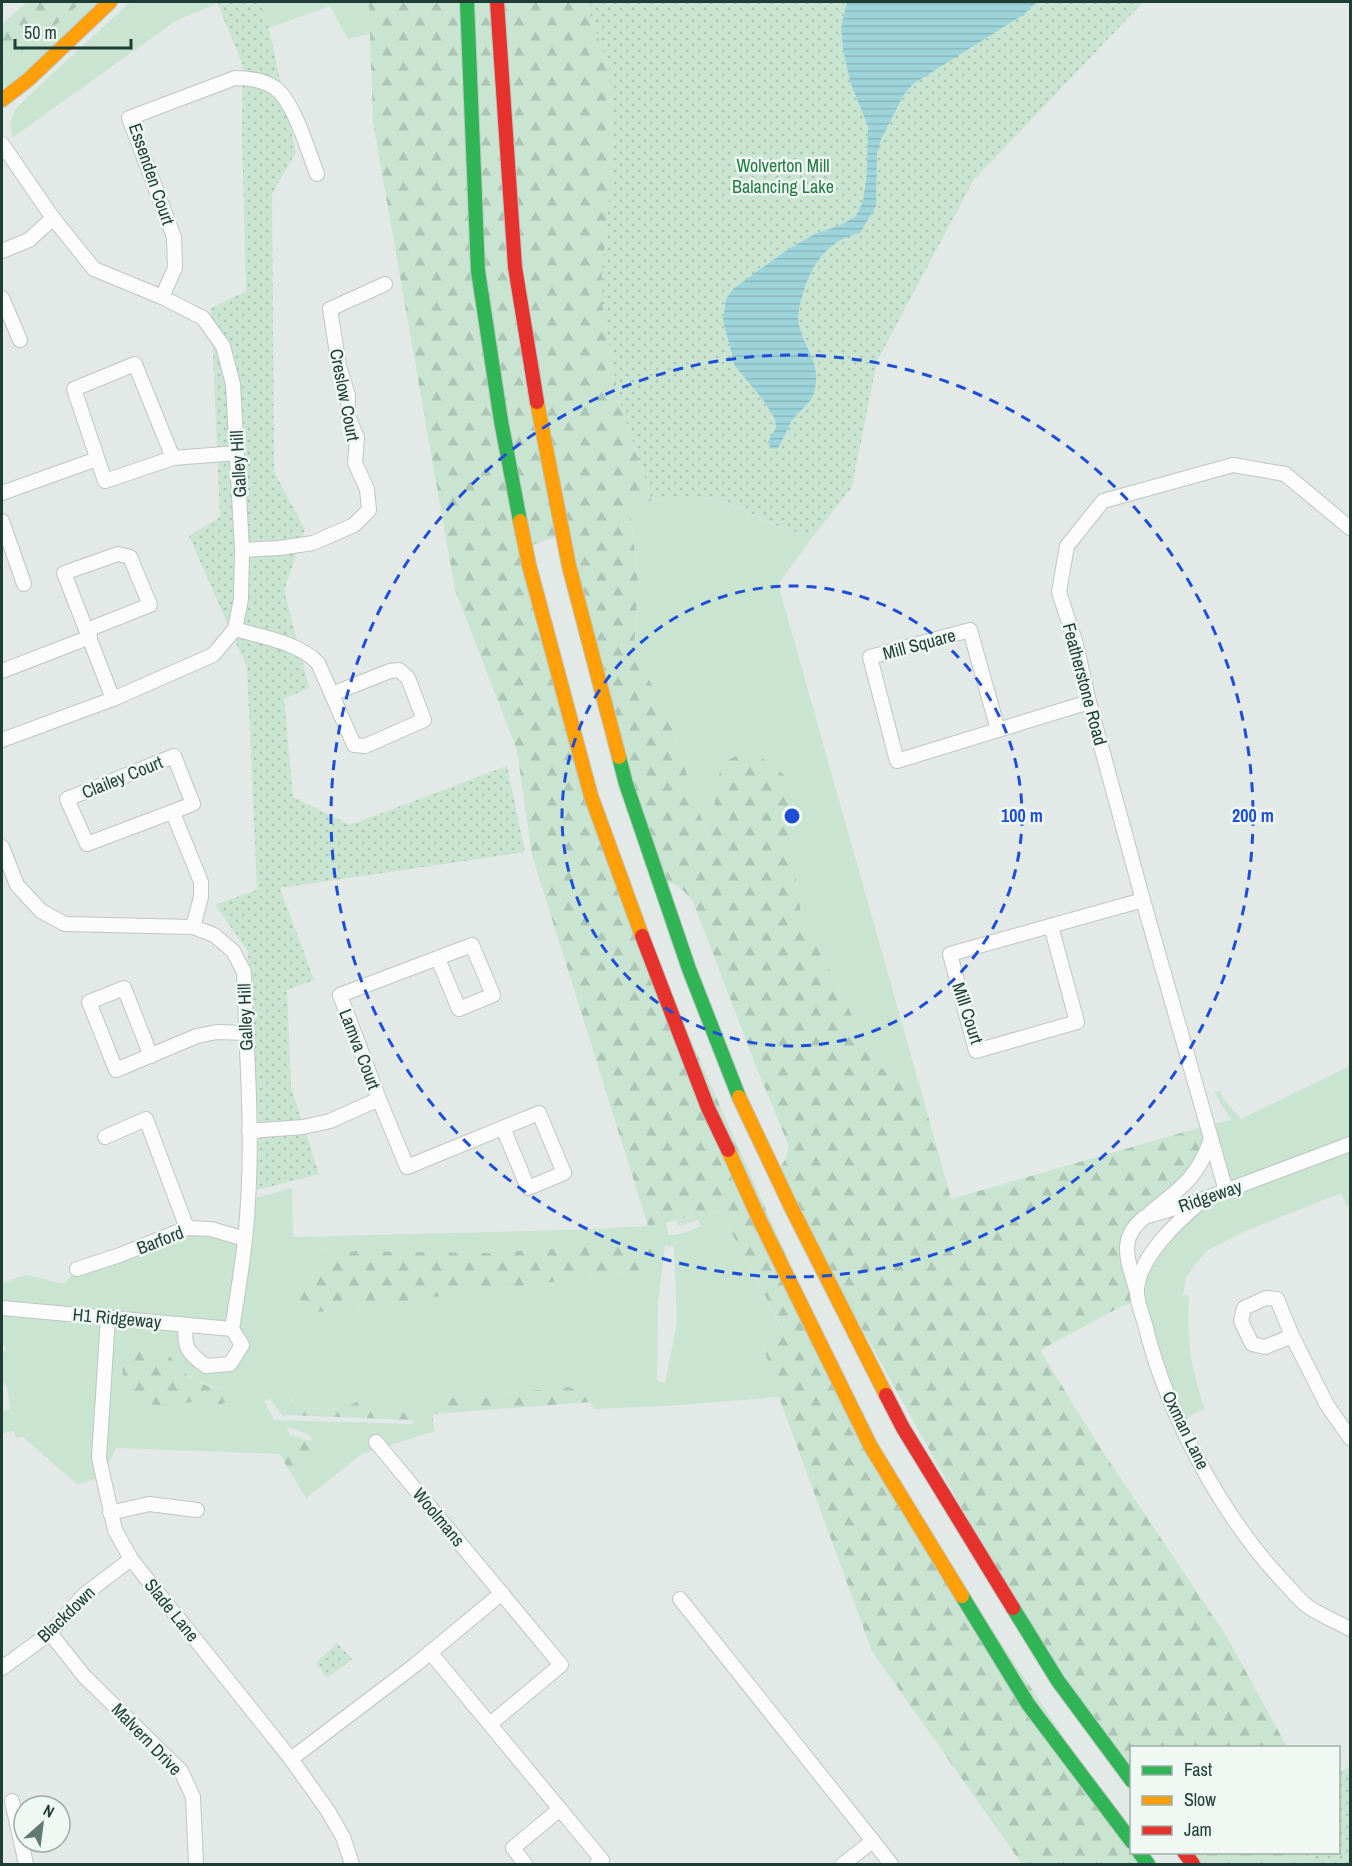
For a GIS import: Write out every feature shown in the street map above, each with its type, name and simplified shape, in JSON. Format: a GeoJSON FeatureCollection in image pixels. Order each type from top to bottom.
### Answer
{"type":"FeatureCollection","features":[{"type":"Feature","properties":{"kind":"main road"},"geometry":{"type":"LineString","coordinates":[[2,100],[28,80],[110,2]]}},
{"type":"Feature","properties":{"kind":"main road"},"geometry":{"type":"LineString","coordinates":[[467,2],[478,271],[501,421],[532,576],[591,796],[620,878],[708,1108],[761,1223],[871,1447],[1028,1704],[1130,1841]]}},
{"type":"Feature","properties":{"kind":"main road"},"geometry":{"type":"LineString","coordinates":[[497,2],[516,267],[542,434],[569,566],[626,784],[689,969],[743,1104],[791,1207],[903,1428],[1058,1681],[1130,1780]]}},
{"type":"Feature","properties":{"kind":"street","name":"Essenden Court"},"geometry":{"type":"LineString","coordinates":[[162,297],[175,268],[174,237],[129,118],[235,78],[252,79],[273,86],[288,100],[317,174]]}},
{"type":"Feature","properties":{"kind":"street","name":"Galley Hill"},"geometry":{"type":"LineString","coordinates":[[2,144],[52,218],[94,269],[162,297],[203,318],[223,346],[232,384],[243,549],[241,599],[235,629]]}},
{"type":"Feature","properties":{"kind":"street"},"geometry":{"type":"LineString","coordinates":[[2,251],[29,240],[52,218]]}},
{"type":"Feature","properties":{"kind":"street","name":"Creslow Court"},"geometry":{"type":"LineString","coordinates":[[243,549],[279,548],[314,543],[354,525],[369,510],[367,489],[355,463],[357,438],[348,416],[348,395],[339,366],[330,309],[385,284]]}},
{"type":"Feature","properties":{"kind":"street"},"geometry":{"type":"LineString","coordinates":[[2,298],[20,340]]}},
{"type":"Feature","properties":{"kind":"street"},"geometry":{"type":"LineString","coordinates":[[173,458],[135,364],[74,389],[105,481],[173,458],[237,453]]}},
{"type":"Feature","properties":{"kind":"street"},"geometry":{"type":"LineString","coordinates":[[2,493],[97,459]]}},
{"type":"Feature","properties":{"kind":"street","name":"Featherstone Road"},"geometry":{"type":"LineString","coordinates":[[1226,1191],[1143,900],[1089,702],[1076,644],[1059,592],[1066,546],[1103,501],[1233,465],[1285,474],[1350,528]]}},
{"type":"Feature","properties":{"kind":"street"},"geometry":{"type":"LineString","coordinates":[[2,521],[24,584]]}},
{"type":"Feature","properties":{"kind":"street"},"geometry":{"type":"LineString","coordinates":[[2,671],[88,634],[150,605],[130,556],[118,554],[64,573],[88,634],[113,699]]}},
{"type":"Feature","properties":{"kind":"street"},"geometry":{"type":"LineString","coordinates":[[2,740],[113,699],[213,654],[235,629],[289,645],[312,656],[318,663],[354,745],[365,746],[424,720],[408,678],[399,670],[390,670],[332,694]]}},
{"type":"Feature","properties":{"kind":"street","name":"Mill Square"},"geometry":{"type":"LineString","coordinates":[[998,730],[970,630],[870,657],[897,761],[998,730],[1089,702]]}},
{"type":"Feature","properties":{"kind":"street","name":"Clailey Court"},"geometry":{"type":"LineString","coordinates":[[174,756],[193,804],[173,813],[87,844],[67,799],[174,756]]}},
{"type":"Feature","properties":{"kind":"street"},"geometry":{"type":"LineString","coordinates":[[173,813],[201,882],[201,897],[193,927]]}},
{"type":"Feature","properties":{"kind":"street","name":"Galley Hill"},"geometry":{"type":"LineString","coordinates":[[2,847],[16,885],[40,911],[65,924],[193,927],[214,934],[233,951],[244,972],[249,1131],[248,1200],[242,1267],[232,1329],[242,1345],[230,1364],[206,1366],[191,1355],[184,1339],[186,1324]]}},
{"type":"Feature","properties":{"kind":"street","name":"Mill Court"},"geometry":{"type":"LineString","coordinates":[[1051,926],[1077,1022],[976,1051],[950,954],[1143,900]]}},
{"type":"Feature","properties":{"kind":"street","name":"Lamva Court"},"geometry":{"type":"LineString","coordinates":[[379,1099],[340,995],[472,945],[493,995],[459,1009],[438,959]]}},
{"type":"Feature","properties":{"kind":"street"},"geometry":{"type":"LineString","coordinates":[[151,1056],[124,988],[89,1002],[116,1070],[151,1056],[197,1036],[217,1032],[246,1033]]}},
{"type":"Feature","properties":{"kind":"street"},"geometry":{"type":"LineString","coordinates":[[249,1131],[303,1128],[330,1121],[379,1099],[407,1167],[539,1113],[564,1173],[528,1188],[503,1128]]}},
{"type":"Feature","properties":{"kind":"street"},"geometry":{"type":"LineString","coordinates":[[105,1137],[146,1119],[187,1228]]}},
{"type":"Feature","properties":{"kind":"street"},"geometry":{"type":"LineString","coordinates":[[1137,1290],[1127,1259],[1128,1237],[1138,1222],[1192,1178],[1207,1153],[1211,1140]]}},
{"type":"Feature","properties":{"kind":"street","name":"Ridgeway"},"geometry":{"type":"LineString","coordinates":[[1145,1217],[1204,1199],[1350,1144]]}},
{"type":"Feature","properties":{"kind":"street"},"geometry":{"type":"LineString","coordinates":[[1137,1290],[1141,1273],[1155,1249],[1173,1227],[1204,1199]]}},
{"type":"Feature","properties":{"kind":"street","name":"Barford"},"geometry":{"type":"LineString","coordinates":[[77,1269],[140,1248],[187,1228],[211,1229],[245,1239]]}},
{"type":"Feature","properties":{"kind":"street","name":"Oxman Lane"},"geometry":{"type":"LineString","coordinates":[[1137,1290],[1151,1351],[1179,1425],[1218,1494],[1262,1558],[1306,1605],[1350,1629]]}},
{"type":"Feature","properties":{"kind":"street","name":"H1 Ridgeway"},"geometry":{"type":"LineString","coordinates":[[2,1308],[232,1329]]}},
{"type":"Feature","properties":{"kind":"street","name":"Slade Lane"},"geometry":{"type":"LineString","coordinates":[[108,1317],[99,1458],[115,1530],[131,1559],[291,1759],[328,1811],[343,1837],[352,1864]]}},
{"type":"Feature","properties":{"kind":"street"},"geometry":{"type":"LineString","coordinates":[[1292,1336],[1327,1405],[1350,1437]]}},
{"type":"Feature","properties":{"kind":"street","name":"Woolmans"},"geometry":{"type":"LineString","coordinates":[[376,1442],[561,1665],[490,1724]]}},
{"type":"Feature","properties":{"kind":"street"},"geometry":{"type":"LineString","coordinates":[[110,1513],[149,1504],[197,1510]]}},
{"type":"Feature","properties":{"kind":"street","name":"Blackdown"},"geometry":{"type":"LineString","coordinates":[[2,1668],[50,1633],[85,1594],[131,1559]]}},
{"type":"Feature","properties":{"kind":"street"},"geometry":{"type":"LineString","coordinates":[[291,1759],[430,1652],[502,1593]]}},
{"type":"Feature","properties":{"kind":"street"},"geometry":{"type":"LineString","coordinates":[[680,1599],[891,1864]]}},
{"type":"Feature","properties":{"kind":"street","name":"Malvern Drive"},"geometry":{"type":"LineString","coordinates":[[50,1633],[84,1676],[182,1771],[193,1797],[196,1864]]}},
{"type":"Feature","properties":{"kind":"street"},"geometry":{"type":"LineString","coordinates":[[430,1652],[602,1860],[597,1864]]}},
{"type":"Feature","properties":{"kind":"street"},"geometry":{"type":"LineString","coordinates":[[525,1864],[513,1848],[560,1809]]}},
{"type":"Feature","properties":{"kind":"street"},"geometry":{"type":"LineString","coordinates":[[843,1864],[873,1841]]}},
{"type":"Feature","properties":{"kind":"green space"},"geometry":{"type":"Polygon","coordinates":[[[27,2],[81,2],[2,67],[2,24],[27,2]]]}},
{"type":"Feature","properties":{"kind":"green space"},"geometry":{"type":"Polygon","coordinates":[[[81,2],[110,2],[2,100],[2,67],[81,2]]]}},
{"type":"Feature","properties":{"kind":"green space"},"geometry":{"type":"Polygon","coordinates":[[[130,2],[445,2],[446,15],[348,39],[330,6],[236,40],[219,3],[177,20],[13,137],[11,121],[18,106],[130,2]]]}},
{"type":"Feature","properties":{"kind":"green space"},"geometry":{"type":"Polygon","coordinates":[[[217,2],[263,2],[296,152],[272,194],[274,472],[305,529],[284,590],[309,688],[284,699],[293,797],[350,825],[507,766],[525,852],[280,888],[314,980],[287,990],[291,1087],[319,1174],[257,1190],[248,951],[215,905],[257,890],[247,668],[189,536],[220,517],[211,308],[246,291],[242,130],[243,66],[217,2]]]}},
{"type":"Feature","properties":{"kind":"green space"},"geometry":{"type":"Polygon","coordinates":[[[369,2],[585,2],[609,65],[618,396],[652,500],[630,508],[638,581],[634,651],[669,717],[709,838],[721,764],[750,748],[794,783],[786,811],[801,913],[876,1063],[925,1105],[951,1199],[1209,1125],[1207,1153],[1128,1237],[1139,1301],[1122,1306],[1040,1350],[1097,1443],[1227,1637],[1286,1746],[1130,1746],[1130,1777],[1058,1681],[776,1174],[785,1160],[789,1146],[692,899],[677,885],[657,879],[562,534],[520,550],[624,889],[871,1447],[1130,1837],[1130,1854],[1141,1854],[1148,1864],[1022,1864],[872,1651],[779,1397],[762,1342],[783,1330],[720,1211],[648,1226],[532,855],[517,750],[455,590],[373,122],[369,2]]]}},
{"type":"Feature","properties":{"kind":"green space","name":"Wolverton Mill Balancing Lake"},"geometry":{"type":"Polygon","coordinates":[[[585,2],[1143,2],[973,181],[877,361],[852,487],[814,535],[780,527],[718,500],[690,497],[652,500],[618,396],[600,291],[613,160],[609,66],[585,2]]]}},
{"type":"Feature","properties":{"kind":"green space"},"geometry":{"type":"Polygon","coordinates":[[[693,496],[737,507],[791,531],[814,535],[778,584],[925,1105],[876,1063],[801,913],[786,811],[710,840],[694,798],[669,717],[634,651],[638,581],[630,508],[652,500],[693,496]]]}},
{"type":"Feature","properties":{"kind":"green space"},"geometry":{"type":"Polygon","coordinates":[[[1350,1066],[1350,1189],[1348,1191],[1350,1204],[1347,1206],[1341,1193],[1243,1232],[1208,1250],[1195,1264],[1186,1278],[1183,1295],[1189,1296],[1191,1353],[1205,1409],[1193,1414],[1179,1425],[1139,1301],[1141,1273],[1173,1227],[1226,1191],[1209,1125],[1231,1120],[1214,1092],[1221,1091],[1223,1099],[1241,1119],[1350,1066]]]}},
{"type":"Feature","properties":{"kind":"green space"},"geometry":{"type":"Polygon","coordinates":[[[292,1188],[293,1237],[568,1230],[648,1226],[666,1221],[668,1235],[680,1234],[701,1226],[698,1220],[679,1226],[676,1221],[720,1211],[783,1331],[762,1342],[779,1397],[594,1409],[588,1390],[568,1387],[506,1393],[470,1401],[460,1397],[439,1398],[427,1421],[433,1420],[435,1431],[362,1454],[306,1498],[289,1470],[297,1469],[299,1465],[312,1467],[315,1454],[312,1437],[289,1427],[287,1429],[290,1435],[304,1439],[294,1445],[277,1448],[280,1454],[116,1448],[102,1477],[77,1484],[23,1437],[16,1438],[14,1431],[2,1433],[2,1412],[10,1409],[7,1386],[2,1381],[2,1355],[7,1348],[2,1343],[2,1283],[26,1275],[64,1284],[77,1269],[187,1228],[244,1239],[248,1200],[292,1188]],[[641,1243],[317,1265],[319,1274],[316,1279],[303,1275],[315,1312],[643,1270],[641,1243]],[[665,1245],[658,1302],[657,1381],[665,1383],[677,1323],[674,1247],[665,1245]],[[187,1325],[184,1339],[206,1366],[230,1364],[242,1345],[232,1329],[187,1325]],[[167,1354],[183,1402],[202,1401],[219,1404],[230,1390],[194,1379],[167,1354]],[[291,1391],[294,1406],[289,1415],[283,1416],[270,1399],[264,1401],[274,1420],[413,1424],[412,1413],[366,1406],[360,1400],[341,1410],[309,1408],[296,1391],[291,1391]]]}},
{"type":"Feature","properties":{"kind":"green space"},"geometry":{"type":"Polygon","coordinates":[[[641,1243],[650,1249],[654,1259],[643,1270],[329,1311],[315,1312],[304,1309],[300,1301],[303,1275],[316,1279],[318,1262],[322,1257],[335,1251],[489,1253],[641,1243]]]}},
{"type":"Feature","properties":{"kind":"green space"},"geometry":{"type":"Polygon","coordinates":[[[135,1348],[153,1349],[167,1354],[188,1376],[207,1386],[230,1390],[232,1396],[221,1404],[198,1401],[154,1405],[130,1390],[123,1377],[124,1362],[135,1348]]]}},
{"type":"Feature","properties":{"kind":"green space"},"geometry":{"type":"Polygon","coordinates":[[[568,1387],[588,1390],[590,1402],[433,1414],[433,1420],[427,1421],[425,1409],[439,1398],[460,1397],[470,1401],[506,1393],[568,1387]]]}},
{"type":"Feature","properties":{"kind":"green space"},"geometry":{"type":"Polygon","coordinates":[[[290,1391],[296,1391],[309,1408],[341,1410],[360,1400],[365,1400],[367,1406],[412,1413],[413,1420],[289,1415],[293,1406],[290,1391]]]}},
{"type":"Feature","properties":{"kind":"green space"},"geometry":{"type":"Polygon","coordinates":[[[304,1439],[311,1441],[315,1454],[314,1466],[300,1465],[297,1469],[289,1470],[276,1447],[297,1443],[304,1439]]]}},
{"type":"Feature","properties":{"kind":"green space"},"geometry":{"type":"Polygon","coordinates":[[[337,1643],[352,1659],[327,1678],[316,1663],[337,1643]]]}},
{"type":"Feature","properties":{"kind":"green space"},"geometry":{"type":"Polygon","coordinates":[[[1350,1767],[1350,1864],[1315,1864],[1309,1854],[1340,1854],[1340,1772],[1350,1767]]]}},
{"type":"Feature","properties":{"kind":"green space"},"geometry":{"type":"Polygon","coordinates":[[[1189,1854],[1309,1854],[1315,1864],[1198,1864],[1189,1854]]]}},
{"type":"Feature","properties":{"kind":"water"},"geometry":{"type":"Polygon","coordinates":[[[847,2],[1034,2],[1035,4],[1024,14],[913,84],[903,96],[881,139],[877,154],[876,206],[860,233],[848,236],[829,248],[815,265],[805,286],[798,322],[815,366],[815,389],[810,401],[790,424],[778,448],[771,449],[768,442],[776,428],[775,419],[764,401],[735,366],[723,320],[726,299],[733,289],[787,250],[815,234],[841,225],[856,216],[863,201],[867,174],[868,126],[851,84],[844,55],[841,29],[847,2]]]}},
{"type":"Feature","properties":{"kind":"traffic: fast"},"geometry":{"type":"LineString","coordinates":[[467,2],[478,271],[501,421],[520,521]]}},
{"type":"Feature","properties":{"kind":"traffic: fast"},"geometry":{"type":"LineString","coordinates":[[619,757],[626,784],[689,969],[739,1097]]}},
{"type":"Feature","properties":{"kind":"traffic: fast"},"geometry":{"type":"LineString","coordinates":[[962,1596],[1028,1704],[1130,1839]]}},
{"type":"Feature","properties":{"kind":"traffic: fast"},"geometry":{"type":"LineString","coordinates":[[1013,1608],[1058,1681],[1130,1778]]}},
{"type":"Feature","properties":{"kind":"traffic: fast"},"geometry":{"type":"LineString","coordinates":[[1140,1854],[1148,1864]]}},
{"type":"Feature","properties":{"kind":"traffic: slow"},"geometry":{"type":"LineString","coordinates":[[2,100],[28,80],[110,2]]}},
{"type":"Feature","properties":{"kind":"traffic: slow"},"geometry":{"type":"LineString","coordinates":[[537,402],[569,566],[619,757]]}},
{"type":"Feature","properties":{"kind":"traffic: slow"},"geometry":{"type":"LineString","coordinates":[[520,521],[529,565],[591,796],[642,936]]}},
{"type":"Feature","properties":{"kind":"traffic: slow"},"geometry":{"type":"LineString","coordinates":[[739,1097],[791,1207],[886,1395]]}},
{"type":"Feature","properties":{"kind":"traffic: slow"},"geometry":{"type":"LineString","coordinates":[[728,1150],[761,1223],[871,1447],[962,1596]]}},
{"type":"Feature","properties":{"kind":"traffic: jam"},"geometry":{"type":"LineString","coordinates":[[497,2],[515,267],[537,402]]}},
{"type":"Feature","properties":{"kind":"traffic: jam"},"geometry":{"type":"LineString","coordinates":[[642,936],[708,1108],[728,1150]]}},
{"type":"Feature","properties":{"kind":"traffic: jam"},"geometry":{"type":"LineString","coordinates":[[886,1395],[903,1428],[1013,1608]]}},
{"type":"Feature","properties":{"kind":"traffic: jam"},"geometry":{"type":"LineString","coordinates":[[1186,1854],[1193,1864]]}}]}
